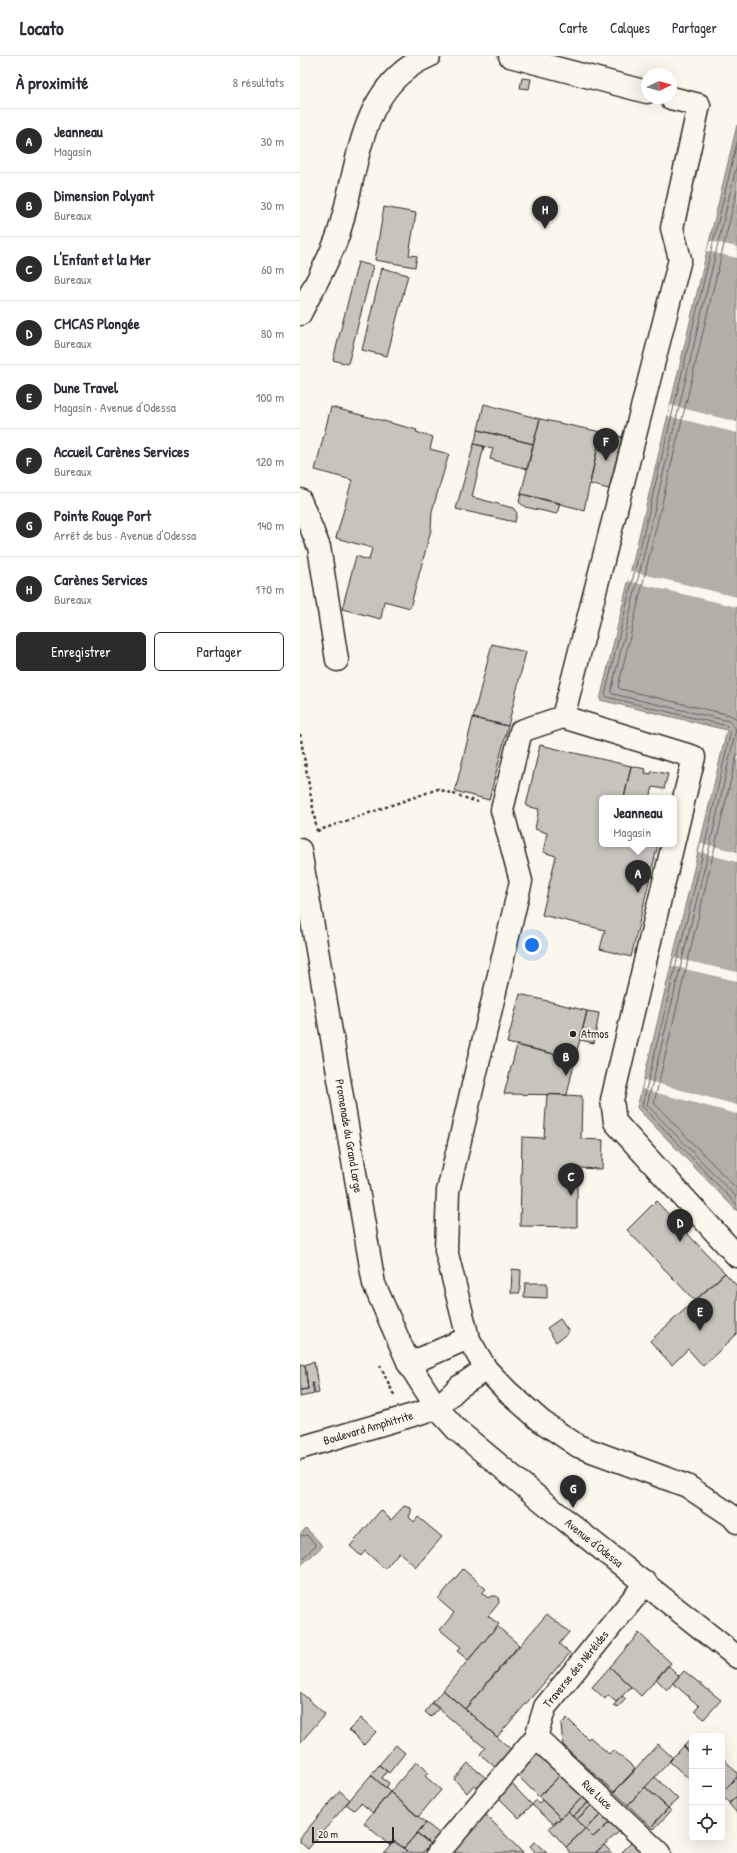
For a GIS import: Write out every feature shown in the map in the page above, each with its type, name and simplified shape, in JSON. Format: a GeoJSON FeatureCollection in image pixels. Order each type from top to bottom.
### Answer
{"type":"FeatureCollection","features":[{"type":"Feature","properties":{"kind":"street"},"geometry":{"type":"LineString","coordinates":[[510,56],[641,90]]}},
{"type":"Feature","properties":{"kind":"street"},"geometry":{"type":"LineString","coordinates":[[300,314],[338,236],[367,124],[382,92],[404,70],[423,57]]}},
{"type":"Feature","properties":{"kind":"street"},"geometry":{"type":"LineString","coordinates":[[563,718],[680,259],[672,228],[699,105],[677,100]]}},
{"type":"Feature","properties":{"kind":"street"},"geometry":{"type":"LineString","coordinates":[[300,500],[319,548],[337,660]]}},
{"type":"Feature","properties":{"kind":"street"},"geometry":{"type":"LineString","coordinates":[[677,828],[694,757],[563,718],[521,731],[502,810],[521,881],[448,1191],[446,1250],[468,1338],[486,1370],[508,1392],[540,1421],[578,1446],[687,1486],[732,1516],[737,1522]]}},
{"type":"Feature","properties":{"kind":"street"},"geometry":{"type":"LineString","coordinates":[[672,847],[612,1100],[615,1122],[737,1256]]}},
{"type":"Feature","properties":{"kind":"street","name":"Promenade du Grand Large"},"geometry":{"type":"LineString","coordinates":[[300,850],[374,1284],[408,1364],[437,1408]]}},
{"type":"Feature","properties":{"kind":"street"},"geometry":{"type":"LineString","coordinates":[[408,1364],[468,1338]]}},
{"type":"Feature","properties":{"kind":"street"},"geometry":{"type":"LineString","coordinates":[[437,1408],[459,1387],[486,1370]]}},
{"type":"Feature","properties":{"kind":"street","name":"Boulevard Amphitrite"},"geometry":{"type":"LineString","coordinates":[[300,1448],[437,1408]]}},
{"type":"Feature","properties":{"kind":"street","name":"Avenue d'Odessa"},"geometry":{"type":"LineString","coordinates":[[437,1408],[456,1430],[565,1520],[737,1657]]}},
{"type":"Feature","properties":{"kind":"street","name":"Traverse des Néréides"},"geometry":{"type":"LineString","coordinates":[[438,1853],[536,1737],[545,1707],[646,1583]]}},
{"type":"Feature","properties":{"kind":"street","name":"Rue Luce"},"geometry":{"type":"LineString","coordinates":[[536,1737],[659,1853]]}},
{"type":"Feature","properties":{"kind":"path"},"geometry":{"type":"LineString","coordinates":[[317,831],[438,789],[502,810]]}},
{"type":"Feature","properties":{"kind":"water"},"geometry":{"type":"Polygon","coordinates":[[[737,125],[737,1211],[637,1108],[727,730],[600,700],[737,125]]]}},
{"type":"Feature","properties":{"kind":"water"},"geometry":{"type":"Polygon","coordinates":[[[306,1528],[323,1546],[300,1566],[300,1534],[306,1528]]]}},
{"type":"Feature","properties":{"kind":"pier"},"geometry":{"type":"Polygon","coordinates":[[[710,241],[737,247],[737,258],[707,251],[710,241]]]}},
{"type":"Feature","properties":{"kind":"pier"},"geometry":{"type":"Polygon","coordinates":[[[670,405],[737,422],[737,433],[668,416],[670,405]]]}},
{"type":"Feature","properties":{"kind":"pier"},"geometry":{"type":"Polygon","coordinates":[[[630,571],[737,597],[737,607],[628,581],[630,571]]]}},
{"type":"Feature","properties":{"kind":"pier"},"geometry":{"type":"Polygon","coordinates":[[[701,843],[737,852],[737,862],[699,852],[701,843]]]}},
{"type":"Feature","properties":{"kind":"pier"},"geometry":{"type":"Polygon","coordinates":[[[674,958],[737,972],[737,981],[672,966],[674,958]]]}},
{"type":"Feature","properties":{"kind":"pier"},"geometry":{"type":"Polygon","coordinates":[[[644,1080],[737,1105],[737,1114],[642,1089],[644,1080]]]}},
{"type":"Feature","properties":{"kind":"building"},"geometry":{"type":"Polygon","coordinates":[[[522,78],[531,79],[529,89],[520,88],[522,78]]]}},
{"type":"Feature","properties":{"kind":"building"},"geometry":{"type":"Polygon","coordinates":[[[384,207],[416,213],[409,255],[417,256],[415,267],[375,260],[384,207]]]}},
{"type":"Feature","properties":{"kind":"building"},"geometry":{"type":"Polygon","coordinates":[[[358,262],[373,266],[348,364],[333,360],[358,262]]]}},
{"type":"Feature","properties":{"kind":"building"},"geometry":{"type":"Polygon","coordinates":[[[382,268],[408,275],[387,356],[362,350],[382,268]]]}},
{"type":"Feature","properties":{"kind":"building"},"geometry":{"type":"Polygon","coordinates":[[[484,404],[540,419],[533,444],[478,430],[484,404]]]}},
{"type":"Feature","properties":{"kind":"building"},"geometry":{"type":"Polygon","coordinates":[[[331,407],[417,430],[416,432],[433,437],[430,449],[449,454],[432,511],[431,530],[410,608],[384,601],[381,619],[342,609],[356,556],[369,560],[372,548],[336,538],[352,480],[315,470],[331,407]]]}},
{"type":"Feature","properties":{"kind":"building"},"geometry":{"type":"Polygon","coordinates":[[[540,419],[601,432],[584,510],[521,494],[540,419]]]}},
{"type":"Feature","properties":{"kind":"building"},"geometry":{"type":"Polygon","coordinates":[[[478,430],[533,444],[527,469],[490,459],[493,449],[474,444],[478,430]]]}},
{"type":"Feature","properties":{"kind":"building"},"geometry":{"type":"Polygon","coordinates":[[[601,432],[622,437],[609,489],[590,484],[601,432]]]}},
{"type":"Feature","properties":{"kind":"building"},"geometry":{"type":"Polygon","coordinates":[[[474,444],[484,446],[472,497],[513,508],[517,513],[515,522],[456,509],[474,444]]]}},
{"type":"Feature","properties":{"kind":"building"},"geometry":{"type":"Polygon","coordinates":[[[521,494],[560,503],[557,514],[525,507],[519,502],[521,494]]]}},
{"type":"Feature","properties":{"kind":"building"},"geometry":{"type":"Polygon","coordinates":[[[492,644],[526,652],[508,726],[473,718],[492,644]]]}},
{"type":"Feature","properties":{"kind":"building"},"geometry":{"type":"Polygon","coordinates":[[[473,718],[508,726],[489,800],[455,791],[473,718]]]}},
{"type":"Feature","properties":{"kind":"building"},"geometry":{"type":"Polygon","coordinates":[[[540,745],[631,766],[625,795],[599,795],[599,847],[657,847],[631,957],[600,949],[605,930],[542,915],[556,856],[543,852],[547,833],[535,829],[539,809],[526,806],[540,745]]]}},
{"type":"Feature","properties":{"kind":"building"},"geometry":{"type":"Polygon","coordinates":[[[631,766],[646,769],[645,773],[651,774],[652,771],[668,774],[664,789],[653,787],[651,795],[625,795],[631,766]]]}},
{"type":"Feature","properties":{"kind":"building"},"geometry":{"type":"Polygon","coordinates":[[[520,994],[587,1011],[575,1059],[507,1043],[520,994]]]}},
{"type":"Feature","properties":{"kind":"building"},"geometry":{"type":"Polygon","coordinates":[[[587,1011],[599,1013],[594,1043],[580,1040],[587,1011]]]}},
{"type":"Feature","properties":{"kind":"building"},"geometry":{"type":"Polygon","coordinates":[[[517,1045],[575,1059],[567,1095],[504,1094],[517,1045]]]}},
{"type":"Feature","properties":{"kind":"building"},"geometry":{"type":"Polygon","coordinates":[[[547,1094],[582,1096],[581,1139],[603,1140],[602,1169],[577,1168],[577,1227],[520,1226],[522,1137],[544,1138],[547,1094]]]}},
{"type":"Feature","properties":{"kind":"building"},"geometry":{"type":"Polygon","coordinates":[[[656,1201],[725,1273],[695,1301],[627,1230],[656,1201]]]}},
{"type":"Feature","properties":{"kind":"building"},"geometry":{"type":"Polygon","coordinates":[[[512,1269],[521,1270],[520,1293],[511,1293],[512,1269]]]}},
{"type":"Feature","properties":{"kind":"building"},"geometry":{"type":"Polygon","coordinates":[[[725,1273],[737,1286],[737,1334],[703,1366],[688,1349],[672,1365],[650,1341],[725,1273]]]}},
{"type":"Feature","properties":{"kind":"building"},"geometry":{"type":"Polygon","coordinates":[[[525,1283],[547,1283],[547,1298],[524,1297],[525,1283]]]}},
{"type":"Feature","properties":{"kind":"building"},"geometry":{"type":"Polygon","coordinates":[[[560,1319],[569,1332],[556,1342],[547,1328],[560,1319]]]}},
{"type":"Feature","properties":{"kind":"building"},"geometry":{"type":"Polygon","coordinates":[[[314,1361],[319,1393],[315,1394],[312,1383],[314,1394],[300,1397],[300,1390],[308,1389],[305,1365],[314,1361]]]}},
{"type":"Feature","properties":{"kind":"building"},"geometry":{"type":"Polygon","coordinates":[[[300,1364],[305,1365],[308,1389],[300,1390],[300,1364]]]}},
{"type":"Feature","properties":{"kind":"building"},"geometry":{"type":"Polygon","coordinates":[[[404,1506],[411,1508],[409,1517],[414,1522],[418,1517],[442,1537],[416,1567],[399,1552],[385,1569],[365,1551],[361,1556],[350,1546],[381,1510],[391,1520],[404,1506]]]}},
{"type":"Feature","properties":{"kind":"building"},"geometry":{"type":"Polygon","coordinates":[[[463,1569],[486,1589],[482,1593],[488,1598],[491,1596],[498,1597],[499,1603],[488,1616],[499,1624],[468,1660],[457,1651],[461,1647],[440,1630],[454,1613],[438,1599],[463,1569]]]}},
{"type":"Feature","properties":{"kind":"building"},"geometry":{"type":"Polygon","coordinates":[[[547,1614],[569,1632],[559,1644],[570,1653],[497,1737],[465,1709],[547,1614]]]}},
{"type":"Feature","properties":{"kind":"building"},"geometry":{"type":"Polygon","coordinates":[[[497,1626],[519,1645],[465,1709],[443,1690],[497,1626]]]}},
{"type":"Feature","properties":{"kind":"building"},"geometry":{"type":"Polygon","coordinates":[[[639,1633],[671,1663],[641,1696],[610,1667],[639,1633]]]}},
{"type":"Feature","properties":{"kind":"building"},"geometry":{"type":"Polygon","coordinates":[[[668,1665],[679,1676],[667,1690],[656,1679],[668,1665]]]}},
{"type":"Feature","properties":{"kind":"building"},"geometry":{"type":"Polygon","coordinates":[[[610,1667],[631,1687],[616,1702],[608,1695],[605,1699],[592,1687],[610,1667]]]}},
{"type":"Feature","properties":{"kind":"building"},"geometry":{"type":"Polygon","coordinates":[[[684,1671],[721,1700],[704,1719],[695,1711],[699,1706],[673,1683],[684,1671]]]}},
{"type":"Feature","properties":{"kind":"building"},"geometry":{"type":"Polygon","coordinates":[[[443,1690],[511,1749],[496,1768],[480,1754],[485,1748],[432,1703],[443,1690]]]}},
{"type":"Feature","properties":{"kind":"building"},"geometry":{"type":"Polygon","coordinates":[[[300,1692],[325,1714],[300,1743],[300,1692]]]}},
{"type":"Feature","properties":{"kind":"building"},"geometry":{"type":"Polygon","coordinates":[[[622,1696],[626,1699],[617,1708],[614,1705],[622,1696]]]}},
{"type":"Feature","properties":{"kind":"building"},"geometry":{"type":"Polygon","coordinates":[[[432,1703],[439,1708],[431,1717],[425,1712],[432,1703]]]}},
{"type":"Feature","properties":{"kind":"building"},"geometry":{"type":"Polygon","coordinates":[[[361,1718],[376,1732],[364,1745],[349,1730],[361,1718]]]}},
{"type":"Feature","properties":{"kind":"building"},"geometry":{"type":"Polygon","coordinates":[[[567,1718],[588,1739],[590,1737],[609,1754],[613,1750],[635,1768],[632,1771],[634,1772],[614,1792],[563,1745],[561,1724],[567,1718]]]}},
{"type":"Feature","properties":{"kind":"building"},"geometry":{"type":"Polygon","coordinates":[[[689,1740],[689,1752],[684,1746],[689,1740]]]}},
{"type":"Feature","properties":{"kind":"building"},"geometry":{"type":"Polygon","coordinates":[[[658,1744],[673,1758],[628,1805],[614,1792],[658,1744]]]}},
{"type":"Feature","properties":{"kind":"building"},"geometry":{"type":"Polygon","coordinates":[[[396,1745],[405,1753],[389,1773],[379,1765],[396,1745]]]}},
{"type":"Feature","properties":{"kind":"building"},"geometry":{"type":"Polygon","coordinates":[[[684,1746],[689,1752],[689,1779],[669,1761],[684,1746]]]}},
{"type":"Feature","properties":{"kind":"building"},"geometry":{"type":"Polygon","coordinates":[[[537,1753],[560,1775],[539,1797],[517,1775],[537,1753]]]}},
{"type":"Feature","properties":{"kind":"building"},"geometry":{"type":"Polygon","coordinates":[[[725,1760],[737,1773],[737,1777],[725,1789],[725,1760]]]}},
{"type":"Feature","properties":{"kind":"building"},"geometry":{"type":"Polygon","coordinates":[[[417,1761],[428,1772],[425,1776],[441,1790],[418,1817],[390,1792],[417,1761]]]}},
{"type":"Feature","properties":{"kind":"building"},"geometry":{"type":"Polygon","coordinates":[[[468,1763],[486,1778],[478,1788],[474,1785],[467,1793],[454,1779],[468,1763]]]}},
{"type":"Feature","properties":{"kind":"building"},"geometry":{"type":"Polygon","coordinates":[[[379,1765],[387,1771],[382,1778],[389,1783],[386,1788],[371,1775],[379,1765]]]}},
{"type":"Feature","properties":{"kind":"building"},"geometry":{"type":"Polygon","coordinates":[[[371,1775],[390,1792],[373,1813],[361,1803],[354,1810],[346,1804],[371,1775]]]}},
{"type":"Feature","properties":{"kind":"building"},"geometry":{"type":"Polygon","coordinates":[[[560,1775],[583,1797],[561,1818],[539,1797],[560,1775]]]}},
{"type":"Feature","properties":{"kind":"building"},"geometry":{"type":"Polygon","coordinates":[[[655,1777],[678,1799],[668,1808],[645,1787],[655,1777]]]}},
{"type":"Feature","properties":{"kind":"building"},"geometry":{"type":"Polygon","coordinates":[[[737,1777],[737,1796],[729,1803],[725,1798],[725,1789],[737,1777]]]}},
{"type":"Feature","properties":{"kind":"building"},"geometry":{"type":"Polygon","coordinates":[[[511,1783],[532,1805],[519,1818],[498,1797],[511,1783]]]}},
{"type":"Feature","properties":{"kind":"building"},"geometry":{"type":"Polygon","coordinates":[[[645,1787],[668,1808],[651,1827],[628,1805],[645,1787]]]}},
{"type":"Feature","properties":{"kind":"building"},"geometry":{"type":"Polygon","coordinates":[[[340,1791],[350,1800],[308,1849],[300,1842],[300,1838],[340,1791]]]}},
{"type":"Feature","properties":{"kind":"building"},"geometry":{"type":"Polygon","coordinates":[[[390,1792],[426,1823],[404,1848],[393,1841],[389,1845],[364,1823],[390,1792]]]}},
{"type":"Feature","properties":{"kind":"building"},"geometry":{"type":"Polygon","coordinates":[[[737,1796],[737,1813],[729,1804],[737,1796]]]}},
{"type":"Feature","properties":{"kind":"building"},"geometry":{"type":"Polygon","coordinates":[[[583,1797],[589,1802],[573,1816],[568,1811],[583,1797]]]}},
{"type":"Feature","properties":{"kind":"building"},"geometry":{"type":"Polygon","coordinates":[[[536,1800],[539,1803],[542,1800],[561,1818],[554,1824],[532,1805],[536,1800]]]}},
{"type":"Feature","properties":{"kind":"building"},"geometry":{"type":"Polygon","coordinates":[[[589,1802],[592,1805],[576,1820],[573,1816],[589,1802]]]}},
{"type":"Feature","properties":{"kind":"building"},"geometry":{"type":"Polygon","coordinates":[[[592,1805],[602,1814],[585,1829],[576,1820],[592,1805]]]}},
{"type":"Feature","properties":{"kind":"building"},"geometry":{"type":"Polygon","coordinates":[[[668,1808],[671,1811],[654,1829],[651,1827],[668,1808]]]}},
{"type":"Feature","properties":{"kind":"building"},"geometry":{"type":"Polygon","coordinates":[[[568,1811],[585,1829],[566,1847],[549,1828],[568,1811]]]}},
{"type":"Feature","properties":{"kind":"building"},"geometry":{"type":"Polygon","coordinates":[[[485,1814],[523,1853],[451,1853],[485,1814]]]}},
{"type":"Feature","properties":{"kind":"building"},"geometry":{"type":"Polygon","coordinates":[[[602,1814],[610,1822],[593,1837],[585,1829],[602,1814]]]}},
{"type":"Feature","properties":{"kind":"building"},"geometry":{"type":"Polygon","coordinates":[[[610,1822],[620,1831],[595,1853],[571,1853],[566,1847],[585,1829],[593,1837],[610,1822]]]}},
{"type":"Feature","properties":{"kind":"building"},"geometry":{"type":"Polygon","coordinates":[[[426,1823],[440,1834],[430,1844],[417,1833],[426,1823]]]}},
{"type":"Feature","properties":{"kind":"building"},"geometry":{"type":"Polygon","coordinates":[[[417,1833],[430,1844],[423,1853],[410,1853],[404,1848],[417,1833]]]}},
{"type":"Feature","properties":{"kind":"building"},"geometry":{"type":"Polygon","coordinates":[[[394,1841],[408,1851],[406,1853],[383,1853],[394,1841]]]}},
{"type":"Feature","properties":{"kind":"building"},"geometry":{"type":"Polygon","coordinates":[[[535,1842],[547,1853],[536,1853],[530,1846],[535,1842]]]}},
{"type":"Feature","properties":{"kind":"building"},"geometry":{"type":"Polygon","coordinates":[[[632,1842],[643,1853],[621,1853],[632,1842]]]}},
{"type":"Feature","properties":{"kind":"building"},"geometry":{"type":"Polygon","coordinates":[[[604,1845],[612,1853],[595,1853],[604,1845]]]}},
{"type":"Feature","properties":{"kind":"place","name":"Carènes Services"},"geometry":{"type":"Point","coordinates":[545,229]}},
{"type":"Feature","properties":{"kind":"place","name":"Accueil Carènes Services"},"geometry":{"type":"Point","coordinates":[606,461]}},
{"type":"Feature","properties":{"kind":"place","name":"Jeanneau"},"geometry":{"type":"Point","coordinates":[638,893]}},
{"type":"Feature","properties":{"kind":"place","name":"Atmos"},"geometry":{"type":"Point","coordinates":[573,1034]}},
{"type":"Feature","properties":{"kind":"place","name":"Dimension Polyant"},"geometry":{"type":"Point","coordinates":[566,1076]}},
{"type":"Feature","properties":{"kind":"place","name":"L'Enfant et la Mer"},"geometry":{"type":"Point","coordinates":[571,1196]}},
{"type":"Feature","properties":{"kind":"place","name":"CMCAS Plongée"},"geometry":{"type":"Point","coordinates":[680,1242]}},
{"type":"Feature","properties":{"kind":"place","name":"Dune Travel"},"geometry":{"type":"Point","coordinates":[700,1331]}},
{"type":"Feature","properties":{"kind":"place","name":"Pointe Rouge Port"},"geometry":{"type":"Point","coordinates":[573,1508]}}]}
